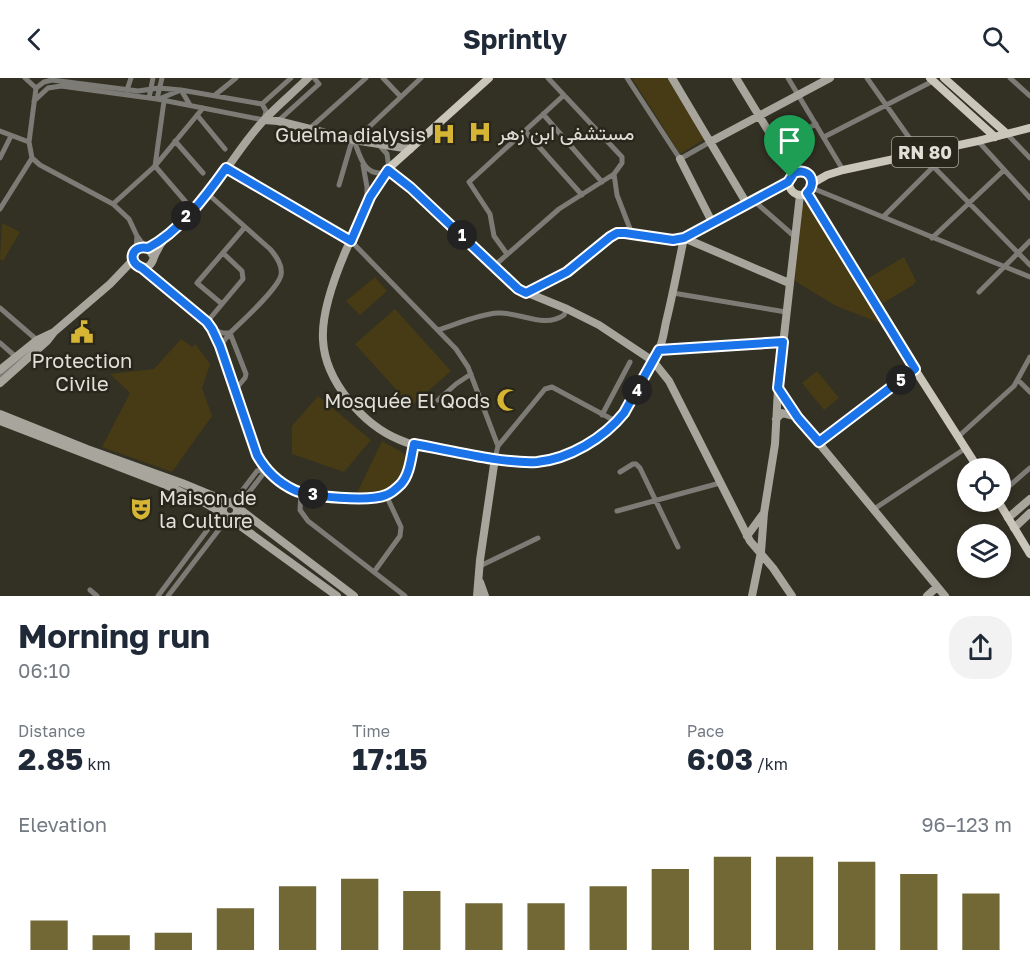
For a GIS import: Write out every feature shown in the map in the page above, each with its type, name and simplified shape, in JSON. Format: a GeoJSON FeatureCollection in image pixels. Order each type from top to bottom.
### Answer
{"type":"FeatureCollection","features":[{"type":"Feature","properties":{"kind":"main road"},"geometry":{"type":"LineString","coordinates":[[944,78],[1006,133],[1030,128]]}},
{"type":"Feature","properties":{"kind":"main road"},"geometry":{"type":"LineString","coordinates":[[388,170],[482,80]]}},
{"type":"Feature","properties":{"kind":"main road","name":"RN 80"},"geometry":{"type":"LineString","coordinates":[[931,80],[995,137]]}},
{"type":"Feature","properties":{"kind":"main road"},"geometry":{"type":"LineString","coordinates":[[984,126],[992,125],[992,120]]}},
{"type":"Feature","properties":{"kind":"main road","name":"RN 80"},"geometry":{"type":"LineString","coordinates":[[978,141],[984,126]]}},
{"type":"Feature","properties":{"kind":"main road","name":"RN 80"},"geometry":{"type":"LineString","coordinates":[[808,187],[827,175],[843,170],[1006,133]]}},
{"type":"Feature","properties":{"kind":"main road"},"geometry":{"type":"LineString","coordinates":[[808,187],[793,192],[788,182],[794,173],[803,171],[808,187],[915,369],[972,458]]}},
{"type":"Feature","properties":{"kind":"main road"},"geometry":{"type":"LineString","coordinates":[[1004,512],[1030,554]]}},
{"type":"Feature","properties":{"kind":"street"},"geometry":{"type":"LineString","coordinates":[[24,78],[36,88]]}},
{"type":"Feature","properties":{"kind":"street"},"geometry":{"type":"LineString","coordinates":[[127,92],[131,78]]}},
{"type":"Feature","properties":{"kind":"street"},"geometry":{"type":"LineString","coordinates":[[149,98],[153,78]]}},
{"type":"Feature","properties":{"kind":"street"},"geometry":{"type":"LineString","coordinates":[[157,99],[162,78]]}},
{"type":"Feature","properties":{"kind":"street"},"geometry":{"type":"LineString","coordinates":[[215,95],[236,78]]}},
{"type":"Feature","properties":{"kind":"street"},"geometry":{"type":"LineString","coordinates":[[262,104],[291,78]]}},
{"type":"Feature","properties":{"kind":"street"},"geometry":{"type":"LineString","coordinates":[[110,284],[145,269],[152,262],[161,242],[208,194],[264,120],[308,78]]}},
{"type":"Feature","properties":{"kind":"street"},"geometry":{"type":"LineString","coordinates":[[278,121],[319,84],[314,78]]}},
{"type":"Feature","properties":{"kind":"street"},"geometry":{"type":"LineString","coordinates":[[309,129],[366,78]]}},
{"type":"Feature","properties":{"kind":"street"},"geometry":{"type":"LineString","coordinates":[[383,78],[401,98]]}},
{"type":"Feature","properties":{"kind":"street"},"geometry":{"type":"LineString","coordinates":[[339,185],[349,147],[354,140],[421,78]]}},
{"type":"Feature","properties":{"kind":"street"},"geometry":{"type":"LineString","coordinates":[[494,266],[559,209],[614,174],[622,163],[622,157],[548,78]]}},
{"type":"Feature","properties":{"kind":"street"},"geometry":{"type":"LineString","coordinates":[[627,78],[680,159],[712,222]]}},
{"type":"Feature","properties":{"kind":"street"},"geometry":{"type":"LineString","coordinates":[[672,78],[710,142],[750,202],[795,236]]}},
{"type":"Feature","properties":{"kind":"street"},"geometry":{"type":"LineString","coordinates":[[736,78],[794,173]]}},
{"type":"Feature","properties":{"kind":"street"},"geometry":{"type":"LineString","coordinates":[[788,78],[843,170]]}},
{"type":"Feature","properties":{"kind":"street"},"geometry":{"type":"LineString","coordinates":[[680,159],[830,78]]}},
{"type":"Feature","properties":{"kind":"street"},"geometry":{"type":"LineString","coordinates":[[867,78],[920,153],[1030,265]]}},
{"type":"Feature","properties":{"kind":"street"},"geometry":{"type":"LineString","coordinates":[[1010,78],[1030,96]]}},
{"type":"Feature","properties":{"kind":"street"},"geometry":{"type":"LineString","coordinates":[[153,256],[137,236],[129,219],[113,204],[40,165],[32,158],[29,142],[36,88],[44,82],[52,80],[127,92],[278,121],[354,140],[410,149]]}},
{"type":"Feature","properties":{"kind":"street"},"geometry":{"type":"LineString","coordinates":[[824,137],[931,80]]}},
{"type":"Feature","properties":{"kind":"street"},"geometry":{"type":"LineString","coordinates":[[34,101],[43,91],[54,86],[127,92],[159,88],[262,104],[266,111],[264,120]]}},
{"type":"Feature","properties":{"kind":"street"},"geometry":{"type":"LineString","coordinates":[[157,99],[181,90]]}},
{"type":"Feature","properties":{"kind":"street"},"geometry":{"type":"LineString","coordinates":[[181,90],[191,106]]}},
{"type":"Feature","properties":{"kind":"street"},"geometry":{"type":"LineString","coordinates":[[507,254],[494,236],[490,214],[469,183],[564,95]]}},
{"type":"Feature","properties":{"kind":"street"},"geometry":{"type":"LineString","coordinates":[[164,100],[155,166],[185,201]]}},
{"type":"Feature","properties":{"kind":"street"},"geometry":{"type":"LineString","coordinates":[[113,204],[155,166],[203,108]]}},
{"type":"Feature","properties":{"kind":"street"},"geometry":{"type":"LineString","coordinates":[[543,114],[602,182]]}},
{"type":"Feature","properties":{"kind":"street"},"geometry":{"type":"LineString","coordinates":[[197,115],[225,149]]}},
{"type":"Feature","properties":{"kind":"street"},"geometry":{"type":"LineString","coordinates":[[777,144],[816,124]]}},
{"type":"Feature","properties":{"kind":"street"},"geometry":{"type":"LineString","coordinates":[[0,131],[29,142]]}},
{"type":"Feature","properties":{"kind":"street"},"geometry":{"type":"LineString","coordinates":[[525,131],[582,195]]}},
{"type":"Feature","properties":{"kind":"street"},"geometry":{"type":"LineString","coordinates":[[1006,133],[1030,158]]}},
{"type":"Feature","properties":{"kind":"street"},"geometry":{"type":"LineString","coordinates":[[0,158],[11,136]]}},
{"type":"Feature","properties":{"kind":"street"},"geometry":{"type":"LineString","coordinates":[[354,140],[363,164],[367,206]]}},
{"type":"Feature","properties":{"kind":"street"},"geometry":{"type":"LineString","coordinates":[[175,141],[203,173]]}},
{"type":"Feature","properties":{"kind":"street"},"geometry":{"type":"LineString","coordinates":[[978,141],[1030,198]]}},
{"type":"Feature","properties":{"kind":"street"},"geometry":{"type":"LineString","coordinates":[[374,144],[387,153],[388,170],[378,182],[334,283],[325,315],[323,340],[327,360],[337,383],[356,408],[382,431],[400,440],[528,462],[549,460],[587,444],[617,422],[624,413],[659,350],[684,238]]}},
{"type":"Feature","properties":{"kind":"street"},"geometry":{"type":"LineString","coordinates":[[0,209],[32,158]]}},
{"type":"Feature","properties":{"kind":"street"},"geometry":{"type":"LineString","coordinates":[[363,164],[374,172],[388,170],[411,188],[518,289],[599,325],[652,361],[669,381],[741,522],[757,559],[757,576]]}},
{"type":"Feature","properties":{"kind":"street"},"geometry":{"type":"LineString","coordinates":[[883,217],[933,167]]}},
{"type":"Feature","properties":{"kind":"street"},"geometry":{"type":"LineString","coordinates":[[226,168],[351,241],[438,330],[460,354],[471,374],[498,447]]}},
{"type":"Feature","properties":{"kind":"street"},"geometry":{"type":"LineString","coordinates":[[932,238],[1003,171]]}},
{"type":"Feature","properties":{"kind":"street"},"geometry":{"type":"LineString","coordinates":[[614,174],[615,188],[632,234]]}},
{"type":"Feature","properties":{"kind":"street"},"geometry":{"type":"LineString","coordinates":[[526,293],[567,272],[617,233],[673,240],[684,238],[788,182]]}},
{"type":"Feature","properties":{"kind":"street"},"geometry":{"type":"LineString","coordinates":[[752,596],[761,552],[764,513],[775,444],[778,388],[795,236],[808,187],[1030,277]]}},
{"type":"Feature","properties":{"kind":"street"},"geometry":{"type":"LineString","coordinates":[[208,194],[274,254],[280,266],[281,276],[276,285],[220,346]]}},
{"type":"Feature","properties":{"kind":"street"},"geometry":{"type":"LineString","coordinates":[[222,304],[197,283],[245,227]]}},
{"type":"Feature","properties":{"kind":"street"},"geometry":{"type":"LineString","coordinates":[[137,236],[136,249],[132,254],[133,260],[207,322],[212,329],[220,346],[257,455],[264,468],[273,476],[301,493],[359,498],[386,495],[403,482],[414,444]]}},
{"type":"Feature","properties":{"kind":"street"},"geometry":{"type":"LineString","coordinates":[[684,238],[789,283]]}},
{"type":"Feature","properties":{"kind":"street"},"geometry":{"type":"LineString","coordinates":[[980,292],[1030,241]]}},
{"type":"Feature","properties":{"kind":"street"},"geometry":{"type":"LineString","coordinates":[[136,249],[161,242]]}},
{"type":"Feature","properties":{"kind":"street"},"geometry":{"type":"LineString","coordinates":[[207,322],[244,275],[240,268],[223,253]]}},
{"type":"Feature","properties":{"kind":"street"},"geometry":{"type":"LineString","coordinates":[[0,377],[110,284],[133,260]]}},
{"type":"Feature","properties":{"kind":"street"},"geometry":{"type":"LineString","coordinates":[[673,293],[786,312]]}},
{"type":"Feature","properties":{"kind":"street"},"geometry":{"type":"LineString","coordinates":[[0,308],[37,340]]}},
{"type":"Feature","properties":{"kind":"street"},"geometry":{"type":"LineString","coordinates":[[438,330],[496,313],[553,320],[564,315],[567,309]]}},
{"type":"Feature","properties":{"kind":"street"},"geometry":{"type":"LineString","coordinates":[[212,329],[230,333]]}},
{"type":"Feature","properties":{"kind":"street"},"geometry":{"type":"LineString","coordinates":[[0,370],[37,340],[54,332]]}},
{"type":"Feature","properties":{"kind":"street"},"geometry":{"type":"LineString","coordinates":[[0,383],[54,332]]}},
{"type":"Feature","properties":{"kind":"street"},"geometry":{"type":"LineString","coordinates":[[230,333],[246,374],[234,391]]}},
{"type":"Feature","properties":{"kind":"street"},"geometry":{"type":"LineString","coordinates":[[659,350],[783,342]]}},
{"type":"Feature","properties":{"kind":"street"},"geometry":{"type":"LineString","coordinates":[[0,344],[16,357]]}},
{"type":"Feature","properties":{"kind":"street"},"geometry":{"type":"LineString","coordinates":[[958,436],[1018,380],[1030,357]]}},
{"type":"Feature","properties":{"kind":"street"},"geometry":{"type":"LineString","coordinates":[[602,415],[630,362]]}},
{"type":"Feature","properties":{"kind":"street"},"geometry":{"type":"LineString","coordinates":[[819,442],[915,369]]}},
{"type":"Feature","properties":{"kind":"street"},"geometry":{"type":"LineString","coordinates":[[438,400],[471,374]]}},
{"type":"Feature","properties":{"kind":"street"},"geometry":{"type":"LineString","coordinates":[[1018,380],[1030,392]]}},
{"type":"Feature","properties":{"kind":"street"},"geometry":{"type":"LineString","coordinates":[[477,596],[498,447],[545,389],[552,387],[617,422]]}},
{"type":"Feature","properties":{"kind":"street"},"geometry":{"type":"LineString","coordinates":[[778,388],[798,418],[874,509],[935,593]]}},
{"type":"Feature","properties":{"kind":"street"},"geometry":{"type":"LineString","coordinates":[[776,419],[782,413],[798,418]]}},
{"type":"Feature","properties":{"kind":"street"},"geometry":{"type":"LineString","coordinates":[[0,414],[87,449],[191,486],[354,596]]}},
{"type":"Feature","properties":{"kind":"street"},"geometry":{"type":"LineString","coordinates":[[0,420],[229,511],[337,596]]}},
{"type":"Feature","properties":{"kind":"street"},"geometry":{"type":"LineString","coordinates":[[874,509],[966,448]]}},
{"type":"Feature","properties":{"kind":"street"},"geometry":{"type":"LineString","coordinates":[[168,596],[224,523],[238,496],[259,474],[257,455]]}},
{"type":"Feature","properties":{"kind":"street"},"geometry":{"type":"LineString","coordinates":[[620,471],[636,464],[678,547]]}},
{"type":"Feature","properties":{"kind":"street"},"geometry":{"type":"LineString","coordinates":[[158,596],[264,468]]}},
{"type":"Feature","properties":{"kind":"street"},"geometry":{"type":"LineString","coordinates":[[1011,484],[1030,468]]}},
{"type":"Feature","properties":{"kind":"street"},"geometry":{"type":"LineString","coordinates":[[259,474],[273,476]]}},
{"type":"Feature","properties":{"kind":"street"},"geometry":{"type":"LineString","coordinates":[[617,511],[720,483]]}},
{"type":"Feature","properties":{"kind":"street"},"geometry":{"type":"LineString","coordinates":[[301,493],[300,510],[308,521],[405,596]]}},
{"type":"Feature","properties":{"kind":"street"},"geometry":{"type":"LineString","coordinates":[[374,572],[400,536],[401,528],[386,495]]}},
{"type":"Feature","properties":{"kind":"street"},"geometry":{"type":"LineString","coordinates":[[1008,518],[1030,499]]}},
{"type":"Feature","properties":{"kind":"street"},"geometry":{"type":"LineString","coordinates":[[749,540],[753,527],[764,513]]}},
{"type":"Feature","properties":{"kind":"street"},"geometry":{"type":"LineString","coordinates":[[1014,528],[1030,513]]}},
{"type":"Feature","properties":{"kind":"street"},"geometry":{"type":"LineString","coordinates":[[741,522],[763,533]]}},
{"type":"Feature","properties":{"kind":"street"},"geometry":{"type":"LineString","coordinates":[[480,566],[538,538]]}},
{"type":"Feature","properties":{"kind":"street"},"geometry":{"type":"LineString","coordinates":[[749,540],[761,552],[792,596]]}},
{"type":"Feature","properties":{"kind":"street"},"geometry":{"type":"LineString","coordinates":[[757,576],[773,568]]}},
{"type":"Feature","properties":{"kind":"street"},"geometry":{"type":"LineString","coordinates":[[479,577],[485,596]]}},
{"type":"Feature","properties":{"kind":"shaded area"},"geometry":{"type":"Polygon","coordinates":[[[632,78],[668,78],[705,139],[680,154],[632,78]]]}},
{"type":"Feature","properties":{"kind":"shaded area"},"geometry":{"type":"Polygon","coordinates":[[[811,203],[880,323],[836,306],[795,281],[801,205],[811,203]]]}},
{"type":"Feature","properties":{"kind":"shaded area"},"geometry":{"type":"Polygon","coordinates":[[[2,223],[20,232],[3,261],[0,259],[2,223]]]}},
{"type":"Feature","properties":{"kind":"shaded area"},"geometry":{"type":"Polygon","coordinates":[[[904,257],[916,281],[883,303],[867,279],[904,257]]]}},
{"type":"Feature","properties":{"kind":"shaded area"},"geometry":{"type":"Polygon","coordinates":[[[375,277],[387,291],[360,315],[346,301],[375,277]]]}},
{"type":"Feature","properties":{"kind":"shaded area"},"geometry":{"type":"Polygon","coordinates":[[[395,309],[451,371],[411,406],[355,344],[395,309]]]}},
{"type":"Feature","properties":{"kind":"shaded area"},"geometry":{"type":"Polygon","coordinates":[[[181,339],[192,347],[195,344],[210,364],[202,388],[212,416],[172,472],[102,447],[130,393],[110,374],[154,369],[181,339]]]}},
{"type":"Feature","properties":{"kind":"shaded area"},"geometry":{"type":"Polygon","coordinates":[[[817,371],[839,398],[824,410],[802,383],[817,371]]]}},
{"type":"Feature","properties":{"kind":"shaded area"},"geometry":{"type":"Polygon","coordinates":[[[318,396],[371,440],[344,472],[292,454],[292,426],[318,396]]]}},
{"type":"Feature","properties":{"kind":"shaded area"},"geometry":{"type":"Polygon","coordinates":[[[382,441],[407,455],[401,473],[397,480],[385,490],[357,493],[382,441]]]}},
{"type":"Feature","properties":{"kind":"place","name":"مستشفى ابن زهر"},"geometry":{"type":"Point","coordinates":[480,132]}},
{"type":"Feature","properties":{"kind":"place","name":"Guelma dialysis"},"geometry":{"type":"Point","coordinates":[444,134]}},
{"type":"Feature","properties":{"kind":"place","name":"Protection Civile"},"geometry":{"type":"Point","coordinates":[82,332]}},
{"type":"Feature","properties":{"kind":"place","name":"Mosquée El Qods"},"geometry":{"type":"Point","coordinates":[508,400]}},
{"type":"Feature","properties":{"kind":"place","name":"Maison de la Culture"},"geometry":{"type":"Point","coordinates":[141,509]}},
{"type":"Feature","properties":{"kind":"route"},"geometry":{"type":"LineString","coordinates":[[226,168],[351,241],[370,197],[388,170],[446,220],[518,289],[526,293],[567,272],[617,233],[679,240],[788,182],[790,177],[800,171],[806,172],[812,179],[813,186],[807,193],[915,369],[867,406],[819,442],[798,418],[778,388],[783,342],[659,350],[624,413],[617,422],[587,444],[549,460],[535,462],[495,458],[414,444],[403,482],[386,495],[370,498],[301,493],[279,481],[264,468],[253,446],[220,346],[212,329],[207,322],[142,268],[136,266],[132,257],[134,251],[139,247],[148,248],[161,242],[208,194],[226,168]]}}]}
